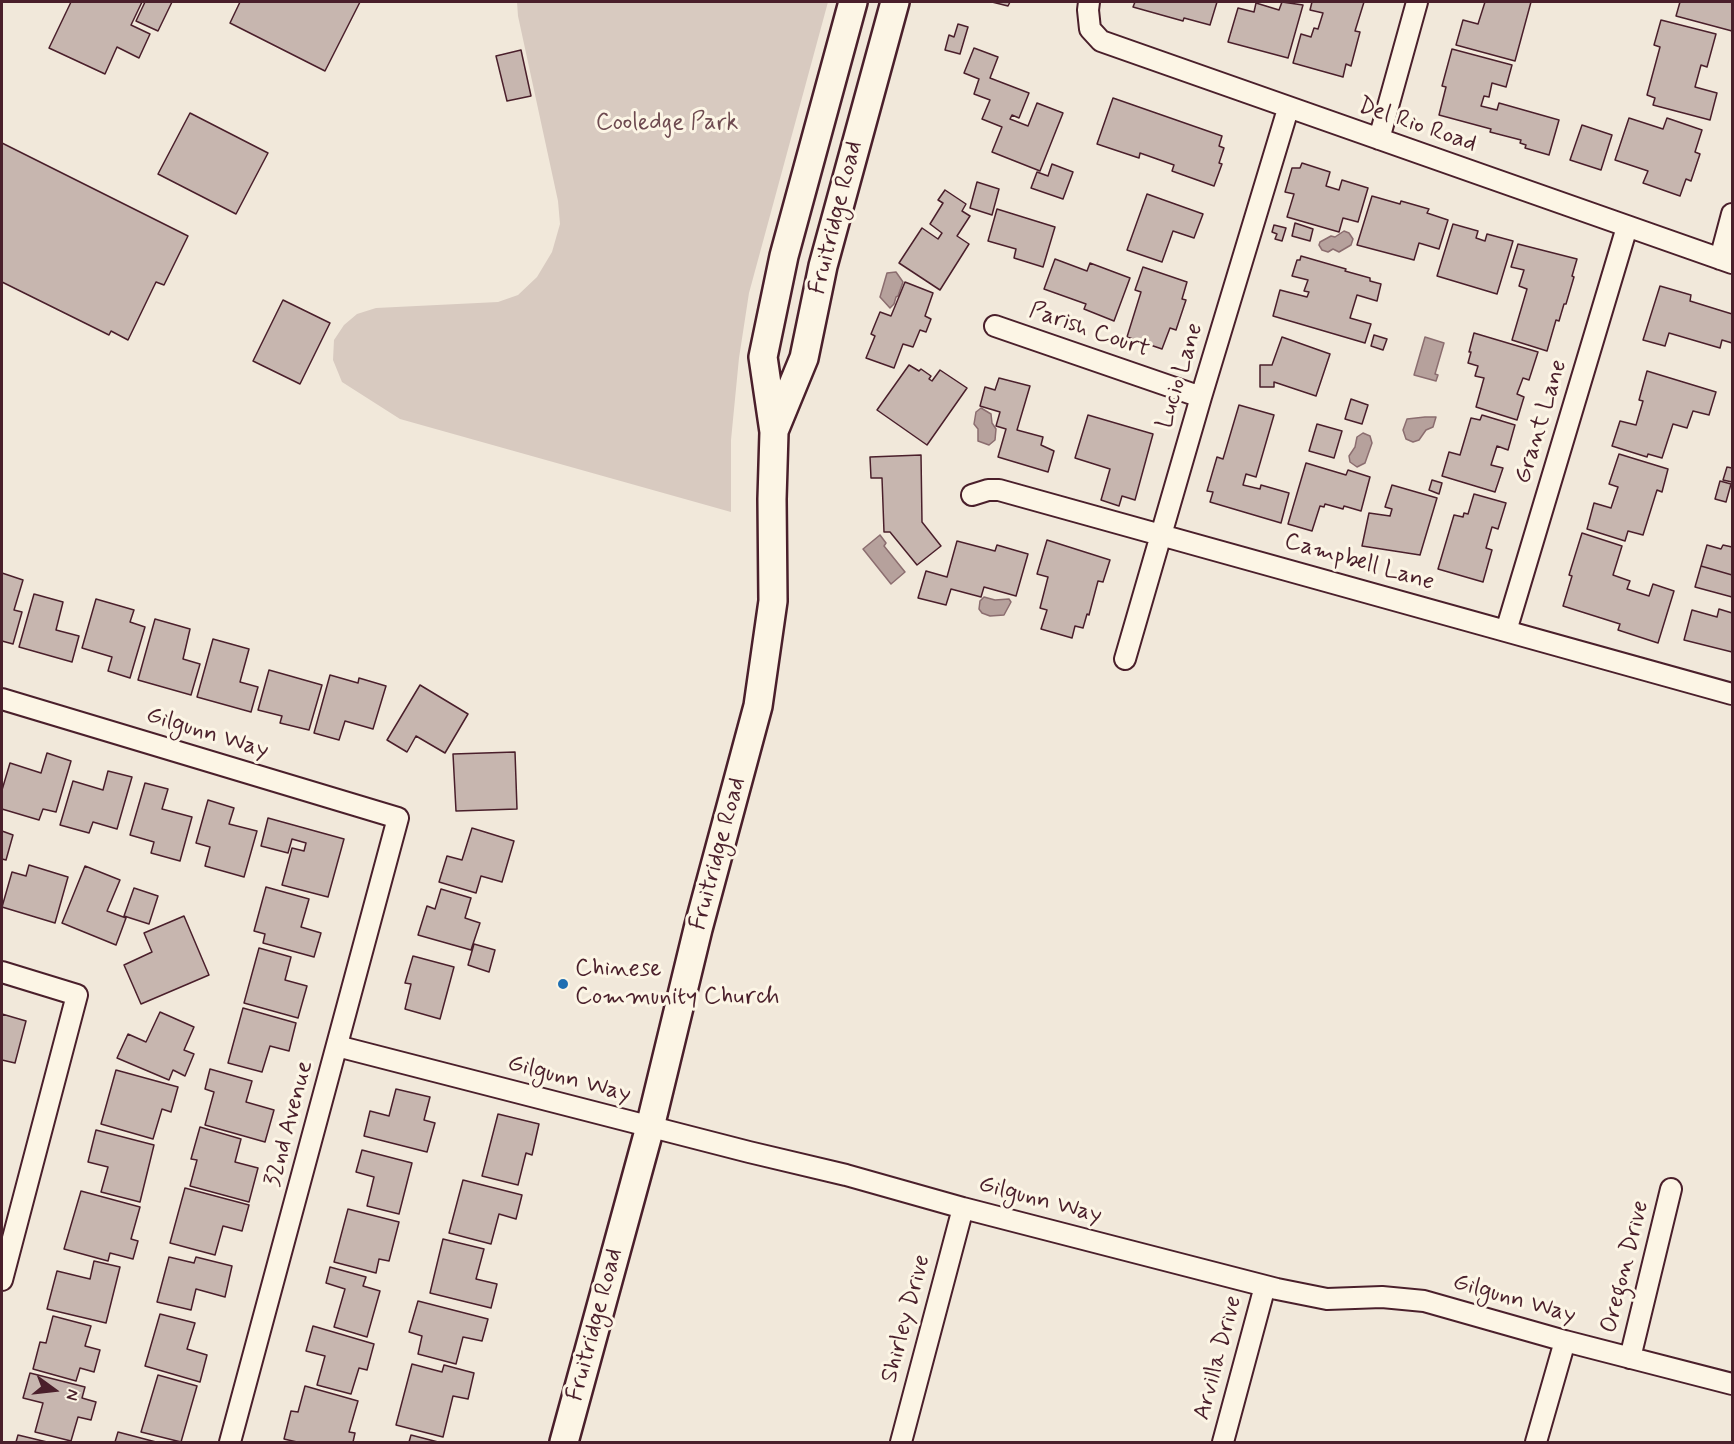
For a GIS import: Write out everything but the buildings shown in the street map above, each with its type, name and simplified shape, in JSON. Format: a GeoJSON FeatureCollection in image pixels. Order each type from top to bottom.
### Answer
{"type":"FeatureCollection","features":[{"type":"Feature","properties":{"kind":"main road","name":"Fruitridge Road"},"geometry":{"type":"LineString","coordinates":[[564,1443],[650,1127],[698,929],[759,699],[773,601],[774,432],[763,357],[784,256],[853,2]]}},
{"type":"Feature","properties":{"kind":"main road","name":"Fruitridge Road"},"geometry":{"type":"LineString","coordinates":[[774,432],[804,358],[823,266],[895,2]]}},
{"type":"Feature","properties":{"kind":"street","name":"Del Rio Road"},"geometry":{"type":"LineString","coordinates":[[1089,2],[1090,29],[1101,41],[1288,109],[1726,261]]}},
{"type":"Feature","properties":{"kind":"street"},"geometry":{"type":"LineString","coordinates":[[1379,140],[1417,2]]}},
{"type":"Feature","properties":{"kind":"street","name":"Lucio Lane"},"geometry":{"type":"LineString","coordinates":[[1125,659],[1288,109]]}},
{"type":"Feature","properties":{"kind":"street"},"geometry":{"type":"LineString","coordinates":[[1726,261],[1732,214]]}},
{"type":"Feature","properties":{"kind":"street","name":"Grant Lane"},"geometry":{"type":"LineString","coordinates":[[1506,631],[1628,227]]}},
{"type":"Feature","properties":{"kind":"street","name":"Parish Court"},"geometry":{"type":"LineString","coordinates":[[994,326],[1201,397]]}},
{"type":"Feature","properties":{"kind":"street","name":"Campbell Lane"},"geometry":{"type":"LineString","coordinates":[[972,495],[988,490],[999,490],[1732,694]]}},
{"type":"Feature","properties":{"kind":"street","name":"Gilgunn Way"},"geometry":{"type":"LineString","coordinates":[[2,699],[399,818]]}},
{"type":"Feature","properties":{"kind":"street","name":"32nd Avenue"},"geometry":{"type":"LineString","coordinates":[[230,1443],[399,818]]}},
{"type":"Feature","properties":{"kind":"street"},"geometry":{"type":"LineString","coordinates":[[2,972],[77,995],[2,1280]]}},
{"type":"Feature","properties":{"kind":"street","name":"Gilgunn Way"},"geometry":{"type":"LineString","coordinates":[[337,1046],[846,1175],[963,1208],[1265,1286],[1327,1299],[1382,1297],[1424,1301],[1565,1341],[1732,1384]]}},
{"type":"Feature","properties":{"kind":"street","name":"Oregon Drive"},"geometry":{"type":"LineString","coordinates":[[1630,1358],[1671,1189]]}},
{"type":"Feature","properties":{"kind":"street","name":"Shirley Drive"},"geometry":{"type":"LineString","coordinates":[[901,1443],[963,1208]]}},
{"type":"Feature","properties":{"kind":"street","name":"Arvilla Drive"},"geometry":{"type":"LineString","coordinates":[[1223,1443],[1265,1286]]}},
{"type":"Feature","properties":{"kind":"street","name":"Oregon Drive"},"geometry":{"type":"LineString","coordinates":[[1536,1443],[1565,1341]]}},
{"type":"Feature","properties":{"kind":"green space","name":"Cooledge Park"},"geometry":{"type":"Polygon","coordinates":[[[517,2],[828,2],[749,293],[739,358],[731,440],[731,512],[400,419],[342,382],[333,360],[334,340],[344,325],[357,314],[376,308],[498,302],[518,295],[537,277],[552,252],[560,224],[558,201],[518,16],[517,2]]]}},
{"type":"Feature","properties":{"kind":"shaded area"},"geometry":{"type":"Polygon","coordinates":[[[1344,231],[1349,233],[1353,239],[1351,245],[1339,252],[1333,249],[1328,252],[1322,250],[1320,242],[1344,231]]]}},
{"type":"Feature","properties":{"kind":"shaded area"},"geometry":{"type":"Polygon","coordinates":[[[896,272],[903,282],[890,308],[880,297],[887,273],[896,272]]]}},
{"type":"Feature","properties":{"kind":"shaded area"},"geometry":{"type":"Polygon","coordinates":[[[1425,337],[1444,343],[1435,374],[1438,375],[1436,381],[1414,375],[1425,337]]]}},
{"type":"Feature","properties":{"kind":"shaded area"},"geometry":{"type":"Polygon","coordinates":[[[981,408],[991,414],[992,423],[996,429],[995,440],[989,445],[978,441],[978,429],[974,424],[976,412],[981,408]]]}},
{"type":"Feature","properties":{"kind":"shaded area"},"geometry":{"type":"Polygon","coordinates":[[[1436,417],[1433,427],[1426,430],[1419,440],[1413,442],[1406,439],[1403,430],[1407,419],[1436,417]]]}},
{"type":"Feature","properties":{"kind":"shaded area"},"geometry":{"type":"Polygon","coordinates":[[[1363,433],[1370,436],[1372,443],[1365,463],[1357,467],[1350,462],[1349,456],[1355,447],[1357,437],[1363,433]]]}},
{"type":"Feature","properties":{"kind":"shaded area"},"geometry":{"type":"Polygon","coordinates":[[[880,535],[886,543],[884,546],[905,572],[891,584],[863,549],[880,535]]]}},
{"type":"Feature","properties":{"kind":"shaded area"},"geometry":{"type":"Polygon","coordinates":[[[984,597],[995,600],[1009,599],[1011,602],[1004,615],[990,616],[979,609],[980,601],[984,597]]]}},
{"type":"Feature","properties":{"kind":"place","name":"Chinese Community Church"},"geometry":{"type":"Point","coordinates":[563,984]}}]}
